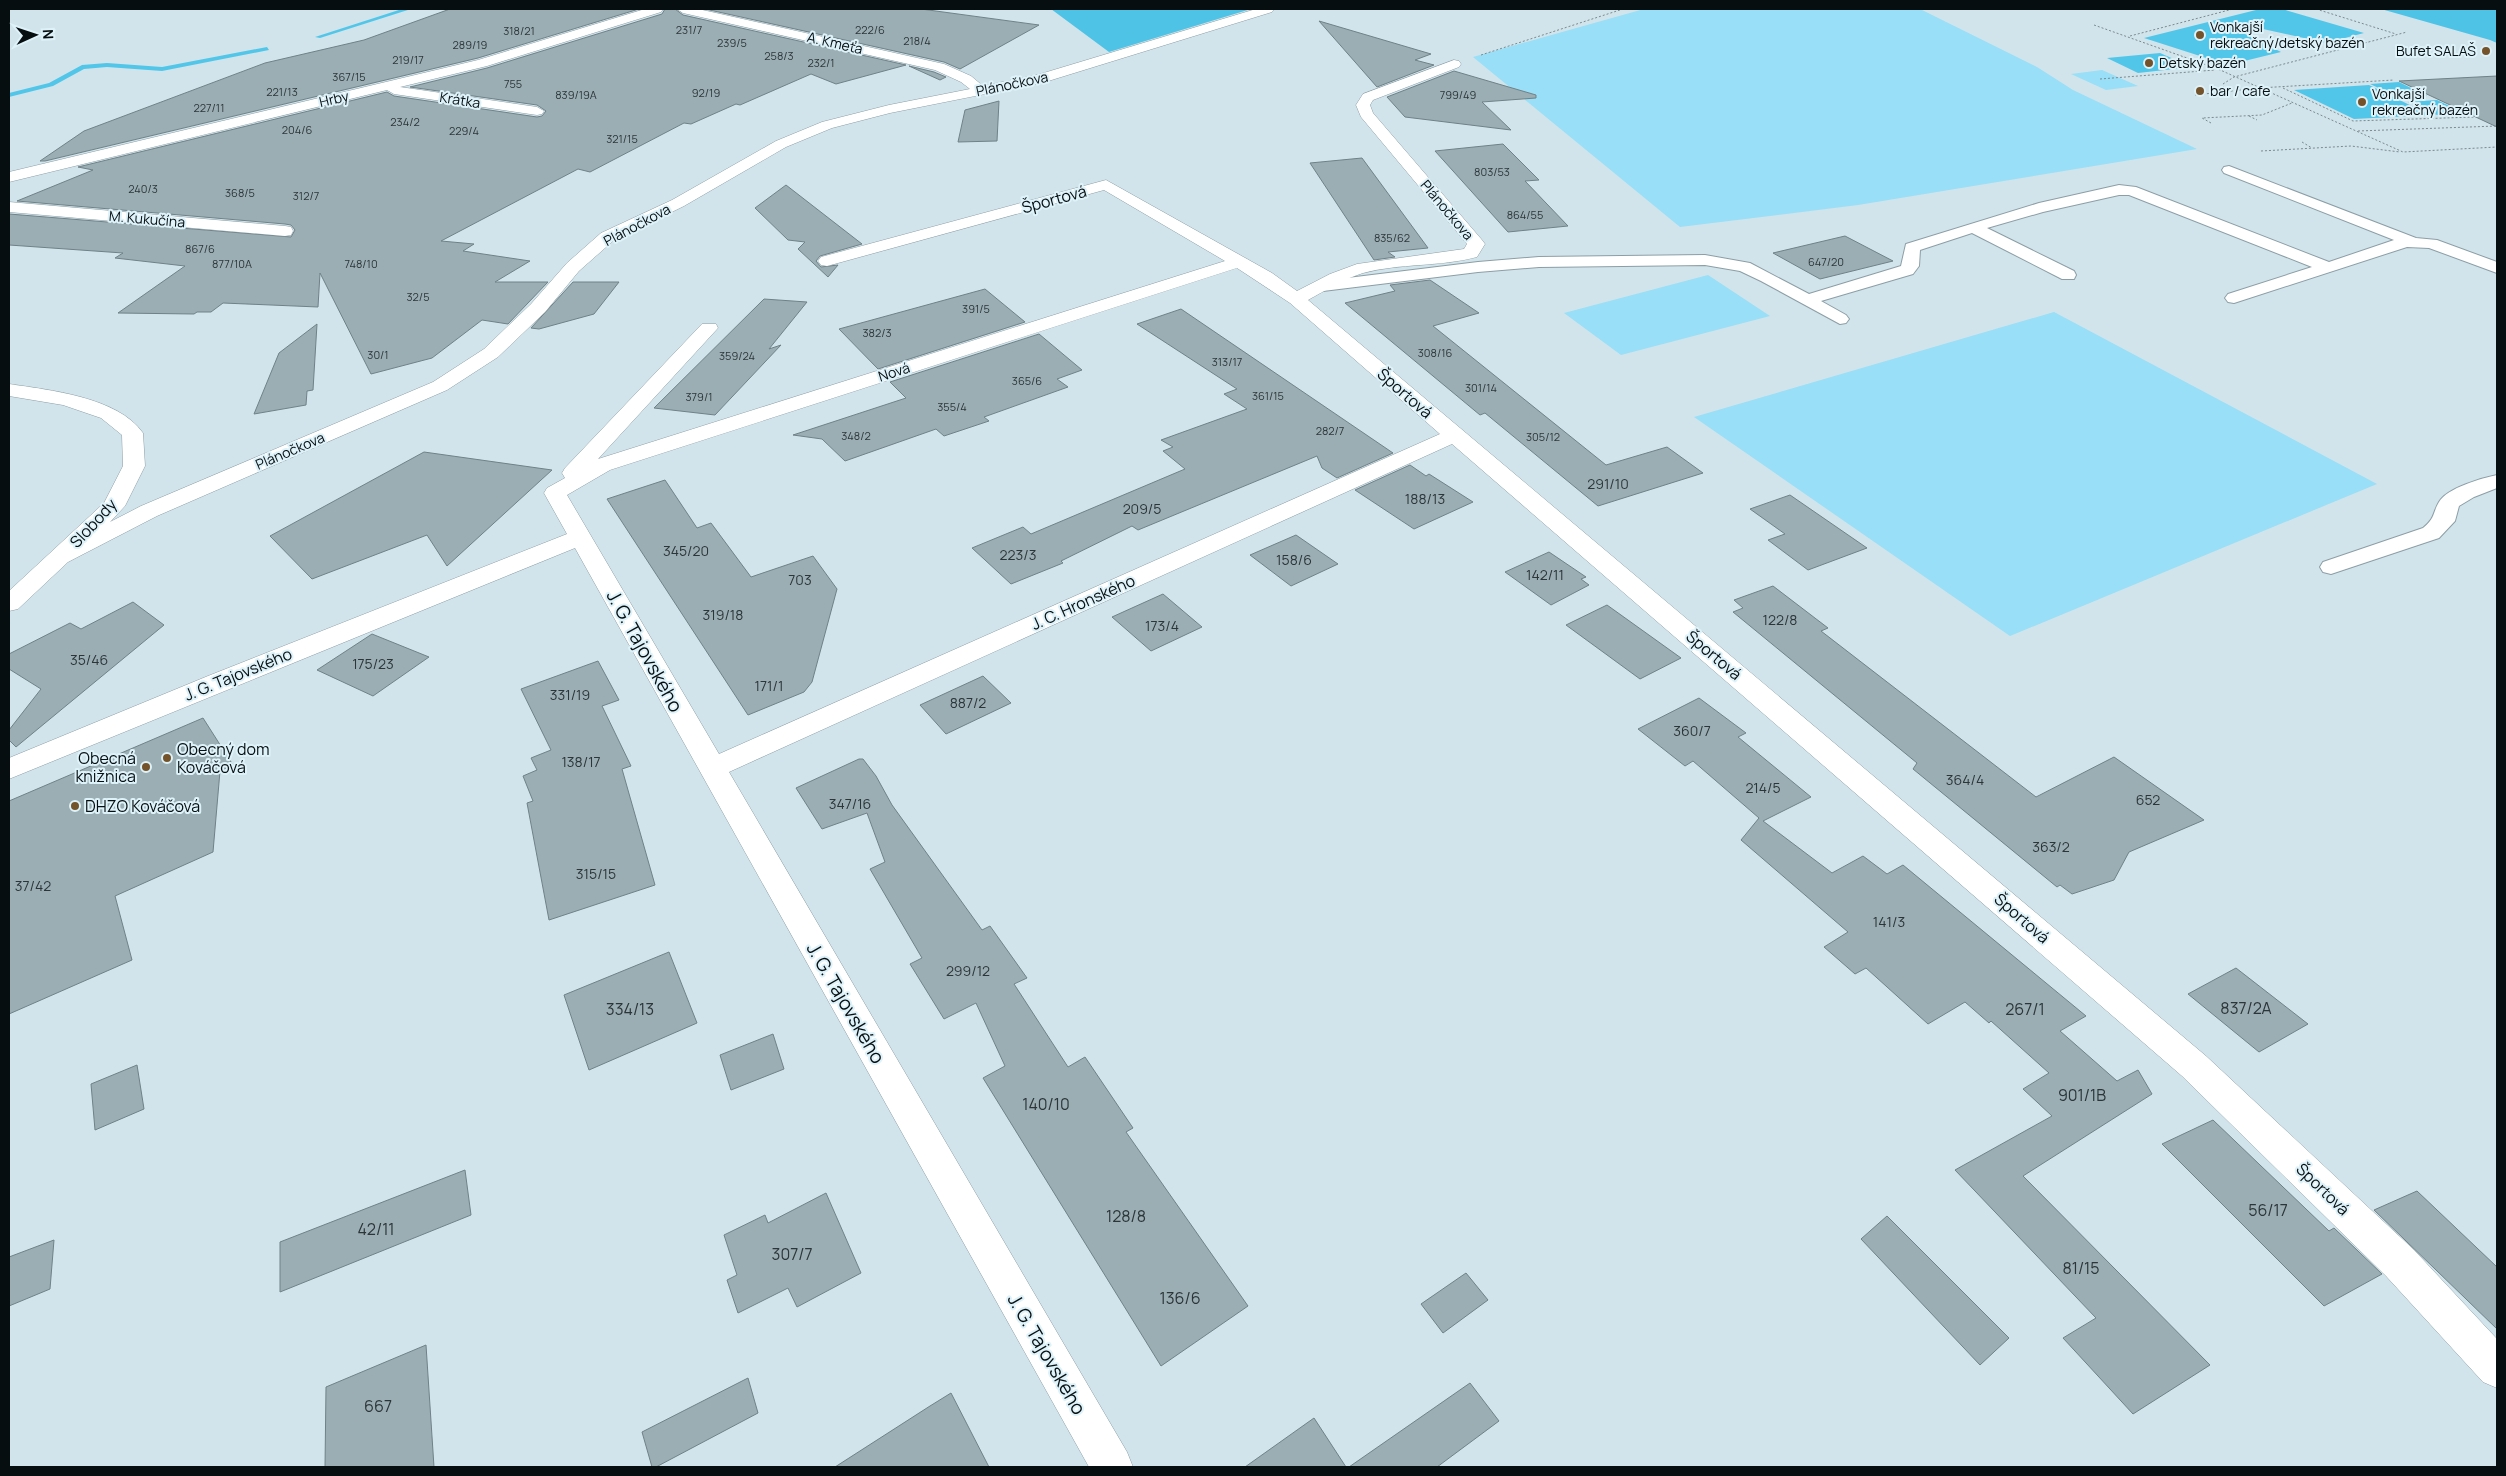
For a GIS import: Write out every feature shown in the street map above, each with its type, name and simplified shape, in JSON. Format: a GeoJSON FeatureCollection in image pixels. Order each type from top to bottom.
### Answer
{"type":"FeatureCollection","features":[{"type":"Feature","properties":{"kind":"street","name":"Hrby"},"geometry":{"type":"LineString","coordinates":[[9,177],[382,88],[482,62],[656,9]]}},
{"type":"Feature","properties":{"kind":"street","name":"A. Kmeťa"},"geometry":{"type":"LineString","coordinates":[[683,9],[939,68],[966,79],[981,91]]}},
{"type":"Feature","properties":{"kind":"street","name":"Plánočkova"},"geometry":{"type":"LineString","coordinates":[[62,556],[149,511],[440,386],[491,353],[538,308],[573,267],[607,237],[678,203],[781,144],[828,125],[889,109],[1040,79],[1268,9]]}},
{"type":"Feature","properties":{"kind":"street","name":"Plánočkova"},"geometry":{"type":"LineString","coordinates":[[1296,299],[1363,268],[1454,258],[1470,253],[1476,244],[1366,114],[1363,105],[1368,97],[1454,64]]}},
{"type":"Feature","properties":{"kind":"street","name":"Krátka"},"geometry":{"type":"LineString","coordinates":[[382,88],[537,112]]}},
{"type":"Feature","properties":{"kind":"street","name":"Športová"},"geometry":{"type":"LineString","coordinates":[[827,260],[1106,185],[1266,277],[1296,299],[2194,1066],[2400,1263],[2497,1368]]}},
{"type":"Feature","properties":{"kind":"street","name":"M. Kukučína"},"geometry":{"type":"LineString","coordinates":[[9,207],[285,230]]}},
{"type":"Feature","properties":{"kind":"street","name":"Nová"},"geometry":{"type":"LineString","coordinates":[[554,493],[602,465],[1238,262]]}},
{"type":"Feature","properties":{"kind":"street"},"geometry":{"type":"LineString","coordinates":[[554,493],[709,328]]}},
{"type":"Feature","properties":{"kind":"street","name":"Slobody"},"geometry":{"type":"LineString","coordinates":[[9,390],[68,400],[108,414],[132,433],[134,466],[114,506],[9,604]]}},
{"type":"Feature","properties":{"kind":"street","name":"J. C. Hronského"},"geometry":{"type":"LineString","coordinates":[[712,768],[1455,435]]}},
{"type":"Feature","properties":{"kind":"street","name":"J. G. Tajovského"},"geometry":{"type":"LineString","coordinates":[[554,493],[581,537],[1112,1467]]}},
{"type":"Feature","properties":{"kind":"street","name":"J. G. Tajovského"},"geometry":{"type":"LineString","coordinates":[[9,769],[217,682],[581,537]]}},
{"type":"Feature","properties":{"kind":"lane"},"geometry":{"type":"LineString","coordinates":[[2229,170],[2413,242],[2431,243],[2497,268]]}},
{"type":"Feature","properties":{"kind":"lane"},"geometry":{"type":"LineString","coordinates":[[1806,300],[1907,270],[1911,266],[1912,247],[2038,208],[2119,190],[2131,190],[2327,267]]}},
{"type":"Feature","properties":{"kind":"lane"},"geometry":{"type":"LineString","coordinates":[[1973,227],[2068,275]]}},
{"type":"Feature","properties":{"kind":"lane"},"geometry":{"type":"LineString","coordinates":[[2234,298],[2327,267],[2413,242]]}},
{"type":"Feature","properties":{"kind":"lane"},"geometry":{"type":"LineString","coordinates":[[1322,286],[1478,267],[1539,262],[1705,260],[1744,267],[1767,277],[1840,319]]}},
{"type":"Feature","properties":{"kind":"lane"},"geometry":{"type":"LineString","coordinates":[[2331,567],[2431,533],[2444,521],[2449,503],[2466,492],[2497,481]]}},
{"type":"Feature","properties":{"kind":"path"},"geometry":{"type":"LineString","coordinates":[[1454,64],[1623,9]]}},
{"type":"Feature","properties":{"kind":"path"},"geometry":{"type":"LineString","coordinates":[[2130,36],[2233,9]]}},
{"type":"Feature","properties":{"kind":"path"},"geometry":{"type":"LineString","coordinates":[[2316,9],[2397,35]]}},
{"type":"Feature","properties":{"kind":"path"},"geometry":{"type":"LineString","coordinates":[[2094,25],[2130,36],[2218,70],[2403,152]]}},
{"type":"Feature","properties":{"kind":"path"},"geometry":{"type":"LineString","coordinates":[[2224,92],[2222,84],[2234,77],[2407,32]]}},
{"type":"Feature","properties":{"kind":"path"},"geometry":{"type":"LineString","coordinates":[[2100,79],[2218,70]]}},
{"type":"Feature","properties":{"kind":"path"},"geometry":{"type":"LineString","coordinates":[[2195,95],[2259,88],[2394,80]]}},
{"type":"Feature","properties":{"kind":"path"},"geometry":{"type":"LineString","coordinates":[[2283,88],[2353,122],[2475,117]]}},
{"type":"Feature","properties":{"kind":"path"},"geometry":{"type":"LineString","coordinates":[[2211,123],[2202,118],[2262,115],[2293,103]]}},
{"type":"Feature","properties":{"kind":"path"},"geometry":{"type":"LineString","coordinates":[[2248,115],[2257,120]]}},
{"type":"Feature","properties":{"kind":"path"},"geometry":{"type":"LineString","coordinates":[[2357,131],[2497,126]]}},
{"type":"Feature","properties":{"kind":"path"},"geometry":{"type":"LineString","coordinates":[[2302,142],[2313,148]]}},
{"type":"Feature","properties":{"kind":"path"},"geometry":{"type":"LineString","coordinates":[[2258,151],[2351,146],[2403,152],[2497,147]]}},
{"type":"Feature","properties":{"kind":"shaded area"},"geometry":{"type":"Polygon","coordinates":[[[1051,9],[1251,9],[1109,52],[1051,9]]]}},
{"type":"Feature","properties":{"kind":"shaded area"},"geometry":{"type":"Polygon","coordinates":[[[1644,9],[1920,9],[2037,67],[2073,90],[2197,149],[1858,205],[1680,227],[1473,57],[1644,9]]]}},
{"type":"Feature","properties":{"kind":"shaded area","name":"Vonkajší rekreačný/detský bazén"},"geometry":{"type":"Polygon","coordinates":[[[2260,9],[2282,9],[2364,33],[2326,43],[2263,29],[2243,33],[2281,52],[2228,65],[2144,38],[2260,9]]]}},
{"type":"Feature","properties":{"kind":"shaded area"},"geometry":{"type":"Polygon","coordinates":[[[2381,9],[2497,9],[2497,43],[2490,40],[2381,9]]]}},
{"type":"Feature","properties":{"kind":"shaded area","name":"Detský bazén"},"geometry":{"type":"Polygon","coordinates":[[[2160,53],[2192,67],[2138,73],[2107,58],[2160,53]]]}},
{"type":"Feature","properties":{"kind":"shaded area"},"geometry":{"type":"Polygon","coordinates":[[[2102,70],[2138,86],[2106,90],[2071,74],[2102,70]]]}},
{"type":"Feature","properties":{"kind":"shaded area"},"geometry":{"type":"Polygon","coordinates":[[[2399,82],[2427,96],[2398,97],[2370,84],[2399,82]]]}},
{"type":"Feature","properties":{"kind":"shaded area","name":"Vonkajší rekreačný bazén"},"geometry":{"type":"Polygon","coordinates":[[[2369,85],[2430,115],[2354,119],[2294,90],[2369,85]]]}},
{"type":"Feature","properties":{"kind":"shaded area"},"geometry":{"type":"Polygon","coordinates":[[[2437,100],[2466,114],[2437,115],[2408,102],[2437,100]]]}},
{"type":"Feature","properties":{"kind":"shaded area"},"geometry":{"type":"Polygon","coordinates":[[[1708,275],[1770,316],[1621,355],[1564,313],[1708,275]]]}},
{"type":"Feature","properties":{"kind":"shaded area"},"geometry":{"type":"Polygon","coordinates":[[[2054,312],[2377,484],[2010,636],[1694,417],[2054,312]]]}},
{"type":"Feature","properties":{"kind":"building"},"geometry":{"type":"Polygon","coordinates":[[[450,9],[639,9],[478,58],[40,161],[84,131],[265,63],[364,40],[450,9]]]}},
{"type":"Feature","properties":{"kind":"building"},"geometry":{"type":"Polygon","coordinates":[[[665,9],[675,9],[683,15],[906,65],[836,84],[811,74],[691,124],[684,123],[590,172],[578,169],[441,241],[474,244],[463,251],[530,261],[495,282],[548,282],[508,324],[482,320],[432,358],[371,374],[320,273],[318,307],[223,303],[211,312],[197,312],[194,314],[118,313],[185,266],[115,258],[123,253],[9,245],[9,214],[291,237],[295,230],[291,225],[285,224],[17,201],[93,170],[78,167],[387,92],[394,96],[537,117],[542,116],[546,111],[537,105],[410,87],[487,68],[662,14],[665,9]]]}},
{"type":"Feature","properties":{"kind":"building"},"geometry":{"type":"Polygon","coordinates":[[[705,9],[921,9],[1039,25],[960,69],[944,62],[705,9]]]}},
{"type":"Feature","properties":{"kind":"building"},"geometry":{"type":"Polygon","coordinates":[[[1319,21],[1431,54],[1415,60],[1434,65],[1377,87],[1319,21]]]}},
{"type":"Feature","properties":{"kind":"building"},"geometry":{"type":"Polygon","coordinates":[[[909,66],[934,72],[946,77],[940,80],[909,66]]]}},
{"type":"Feature","properties":{"kind":"building"},"geometry":{"type":"Polygon","coordinates":[[[1454,71],[1536,95],[1536,98],[1482,102],[1511,130],[1405,117],[1387,97],[1454,71]]]}},
{"type":"Feature","properties":{"kind":"building"},"geometry":{"type":"Polygon","coordinates":[[[2497,76],[2497,127],[2399,81],[2497,76]]]}},
{"type":"Feature","properties":{"kind":"building"},"geometry":{"type":"Polygon","coordinates":[[[999,101],[997,141],[958,142],[965,110],[999,101]]]}},
{"type":"Feature","properties":{"kind":"building"},"geometry":{"type":"Polygon","coordinates":[[[1503,144],[1539,180],[1525,181],[1568,226],[1508,232],[1435,151],[1503,144]]]}},
{"type":"Feature","properties":{"kind":"building"},"geometry":{"type":"Polygon","coordinates":[[[1362,158],[1428,248],[1388,252],[1395,257],[1374,260],[1310,163],[1362,158]]]}},
{"type":"Feature","properties":{"kind":"building"},"geometry":{"type":"Polygon","coordinates":[[[786,185],[862,244],[820,256],[816,261],[821,267],[838,265],[828,277],[798,249],[805,242],[788,240],[755,208],[786,185]]]}},
{"type":"Feature","properties":{"kind":"building"},"geometry":{"type":"Polygon","coordinates":[[[1845,236],[1893,261],[1820,279],[1773,253],[1845,236]]]}},
{"type":"Feature","properties":{"kind":"building"},"geometry":{"type":"Polygon","coordinates":[[[1430,280],[1479,313],[1433,326],[1606,465],[1667,447],[1703,473],[1598,506],[1485,413],[1480,415],[1345,303],[1395,291],[1390,285],[1430,280]]]}},
{"type":"Feature","properties":{"kind":"building"},"geometry":{"type":"Polygon","coordinates":[[[573,282],[619,282],[594,314],[539,329],[531,328],[573,282]]]}},
{"type":"Feature","properties":{"kind":"building"},"geometry":{"type":"Polygon","coordinates":[[[985,289],[1025,322],[878,369],[839,329],[985,289]]]}},
{"type":"Feature","properties":{"kind":"building"},"geometry":{"type":"Polygon","coordinates":[[[764,299],[807,302],[769,349],[781,345],[715,415],[654,408],[764,299]]]}},
{"type":"Feature","properties":{"kind":"building"},"geometry":{"type":"Polygon","coordinates":[[[1181,309],[1393,453],[1337,478],[1322,468],[1317,456],[1138,530],[1132,526],[1061,561],[1063,563],[1011,584],[972,548],[1023,527],[1031,534],[1185,469],[1163,451],[1173,447],[1161,440],[1247,409],[1224,394],[1237,389],[1137,324],[1181,309]]]}},
{"type":"Feature","properties":{"kind":"building"},"geometry":{"type":"Polygon","coordinates":[[[317,324],[313,390],[307,391],[306,405],[254,414],[279,353],[317,324]]]}},
{"type":"Feature","properties":{"kind":"building"},"geometry":{"type":"Polygon","coordinates":[[[1039,334],[1082,370],[1057,379],[1068,387],[984,417],[989,421],[944,436],[936,429],[845,461],[822,439],[793,435],[906,398],[890,382],[1039,334]]]}},
{"type":"Feature","properties":{"kind":"building"},"geometry":{"type":"Polygon","coordinates":[[[424,452],[552,470],[447,566],[427,535],[312,579],[270,536],[424,452]]]}},
{"type":"Feature","properties":{"kind":"building"},"geometry":{"type":"Polygon","coordinates":[[[1410,465],[1426,476],[1429,474],[1473,502],[1414,529],[1355,490],[1410,465]]]}},
{"type":"Feature","properties":{"kind":"building"},"geometry":{"type":"Polygon","coordinates":[[[665,480],[697,528],[711,523],[751,577],[813,556],[837,589],[812,682],[804,692],[748,715],[607,499],[665,480]]]}},
{"type":"Feature","properties":{"kind":"building"},"geometry":{"type":"Polygon","coordinates":[[[1790,495],[1867,548],[1808,570],[1768,540],[1785,534],[1750,509],[1790,495]]]}},
{"type":"Feature","properties":{"kind":"building"},"geometry":{"type":"Polygon","coordinates":[[[1296,535],[1338,564],[1291,586],[1250,555],[1296,535]]]}},
{"type":"Feature","properties":{"kind":"building"},"geometry":{"type":"Polygon","coordinates":[[[1549,552],[1586,577],[1581,579],[1589,585],[1551,605],[1505,572],[1549,552]]]}},
{"type":"Feature","properties":{"kind":"building"},"geometry":{"type":"Polygon","coordinates":[[[1773,586],[1828,628],[1821,631],[2036,797],[2114,757],[2204,820],[2129,852],[2114,880],[2072,894],[2060,885],[2057,887],[1913,769],[1917,763],[1733,612],[1743,608],[1734,600],[1773,586]]]}},
{"type":"Feature","properties":{"kind":"building"},"geometry":{"type":"Polygon","coordinates":[[[1163,594],[1202,627],[1151,651],[1112,617],[1163,594]]]}},
{"type":"Feature","properties":{"kind":"building"},"geometry":{"type":"Polygon","coordinates":[[[133,602],[164,625],[16,747],[9,740],[9,730],[41,689],[9,669],[9,654],[70,623],[81,629],[133,602]]]}},
{"type":"Feature","properties":{"kind":"building"},"geometry":{"type":"Polygon","coordinates":[[[1607,605],[1681,658],[1640,679],[1566,625],[1607,605]]]}},
{"type":"Feature","properties":{"kind":"building"},"geometry":{"type":"Polygon","coordinates":[[[372,634],[429,657],[373,696],[317,670],[372,634]]]}},
{"type":"Feature","properties":{"kind":"building"},"geometry":{"type":"Polygon","coordinates":[[[598,661],[619,700],[602,706],[631,766],[622,769],[655,885],[549,920],[527,803],[533,801],[523,776],[537,770],[531,758],[551,750],[521,689],[598,661]]]}},
{"type":"Feature","properties":{"kind":"building"},"geometry":{"type":"Polygon","coordinates":[[[983,676],[1011,703],[946,734],[920,705],[983,676]]]}},
{"type":"Feature","properties":{"kind":"building"},"geometry":{"type":"Polygon","coordinates":[[[1699,698],[1746,733],[1738,737],[1811,797],[1763,821],[1832,873],[1863,856],[1887,874],[1903,865],[2086,1016],[2060,1031],[2117,1081],[2138,1070],[2152,1094],[2023,1176],[2210,1365],[2133,1414],[2063,1338],[2096,1318],[1955,1170],[2052,1116],[2023,1089],[2049,1073],[1991,1021],[1989,1023],[1965,1002],[1928,1024],[1866,968],[1855,974],[1824,947],[1848,932],[1741,840],[1759,818],[1693,761],[1685,766],[1638,729],[1699,698]]]}},
{"type":"Feature","properties":{"kind":"building"},"geometry":{"type":"Polygon","coordinates":[[[203,718],[233,765],[220,771],[213,852],[115,896],[132,960],[9,1014],[9,801],[203,718]]]}},
{"type":"Feature","properties":{"kind":"building"},"geometry":{"type":"Polygon","coordinates":[[[859,759],[863,759],[876,776],[892,805],[982,930],[990,926],[1027,978],[1014,984],[1068,1067],[1085,1057],[1133,1128],[1126,1132],[1248,1306],[1161,1366],[983,1078],[1005,1066],[976,1003],[944,1019],[910,964],[922,958],[870,869],[885,862],[867,813],[822,829],[796,788],[859,759]]]}},
{"type":"Feature","properties":{"kind":"building"},"geometry":{"type":"Polygon","coordinates":[[[669,952],[697,1023],[589,1070],[564,995],[669,952]]]}},
{"type":"Feature","properties":{"kind":"building"},"geometry":{"type":"Polygon","coordinates":[[[2236,968],[2308,1024],[2259,1052],[2188,994],[2236,968]]]}},
{"type":"Feature","properties":{"kind":"building"},"geometry":{"type":"Polygon","coordinates":[[[773,1034],[784,1069],[731,1090],[720,1055],[773,1034]]]}},
{"type":"Feature","properties":{"kind":"building"},"geometry":{"type":"Polygon","coordinates":[[[137,1065],[144,1109],[95,1130],[91,1084],[137,1065]]]}},
{"type":"Feature","properties":{"kind":"building"},"geometry":{"type":"Polygon","coordinates":[[[2213,1120],[2329,1231],[2334,1228],[2382,1274],[2324,1306],[2162,1144],[2213,1120]]]}},
{"type":"Feature","properties":{"kind":"building"},"geometry":{"type":"Polygon","coordinates":[[[465,1170],[471,1215],[280,1292],[280,1242],[465,1170]]]}},
{"type":"Feature","properties":{"kind":"building"},"geometry":{"type":"Polygon","coordinates":[[[2417,1191],[2497,1267],[2497,1329],[2374,1210],[2417,1191]]]}},
{"type":"Feature","properties":{"kind":"building"},"geometry":{"type":"Polygon","coordinates":[[[826,1193],[861,1273],[797,1307],[788,1288],[738,1313],[727,1280],[737,1275],[724,1235],[765,1215],[768,1223],[826,1193]]]}},
{"type":"Feature","properties":{"kind":"building"},"geometry":{"type":"Polygon","coordinates":[[[1887,1216],[2009,1338],[1980,1365],[1861,1239],[1887,1216]]]}},
{"type":"Feature","properties":{"kind":"building"},"geometry":{"type":"Polygon","coordinates":[[[54,1240],[50,1289],[9,1306],[9,1257],[54,1240]]]}},
{"type":"Feature","properties":{"kind":"building"},"geometry":{"type":"Polygon","coordinates":[[[1466,1273],[1488,1300],[1443,1333],[1421,1304],[1466,1273]]]}},
{"type":"Feature","properties":{"kind":"building"},"geometry":{"type":"Polygon","coordinates":[[[426,1345],[434,1467],[325,1467],[326,1387],[426,1345]]]}},
{"type":"Feature","properties":{"kind":"building"},"geometry":{"type":"Polygon","coordinates":[[[748,1378],[758,1413],[656,1467],[652,1467],[642,1432],[748,1378]]]}},
{"type":"Feature","properties":{"kind":"building"},"geometry":{"type":"Polygon","coordinates":[[[1470,1383],[1499,1421],[1437,1467],[1349,1467],[1470,1383]]]}},
{"type":"Feature","properties":{"kind":"building"},"geometry":{"type":"Polygon","coordinates":[[[951,1393],[989,1467],[835,1467],[930,1406],[951,1393]]]}},
{"type":"Feature","properties":{"kind":"building"},"geometry":{"type":"Polygon","coordinates":[[[1314,1418],[1346,1467],[1245,1467],[1314,1418]]]}},
{"type":"Feature","properties":{"kind":"waterway"},"geometry":{"type":"LineString","coordinates":[[318,37],[408,9]]}},
{"type":"Feature","properties":{"kind":"waterway"},"geometry":{"type":"LineString","coordinates":[[9,95],[51,85],[82,67],[107,65],[162,69],[267,49]]}},
{"type":"Feature","properties":{"kind":"place","name":"Vonkajší rekreačný/detský bazén"},"geometry":{"type":"Point","coordinates":[2200,35]}},
{"type":"Feature","properties":{"kind":"place","name":"Bufet SALAŠ"},"geometry":{"type":"Point","coordinates":[2486,51]}},
{"type":"Feature","properties":{"kind":"place","name":"Detský bazén"},"geometry":{"type":"Point","coordinates":[2149,63]}},
{"type":"Feature","properties":{"kind":"place","name":"bar / cafe"},"geometry":{"type":"Point","coordinates":[2200,91]}},
{"type":"Feature","properties":{"kind":"place","name":"Vonkajší rekreačný bazén"},"geometry":{"type":"Point","coordinates":[2362,102]}},
{"type":"Feature","properties":{"kind":"place","name":"Obecný dom Kováčová"},"geometry":{"type":"Point","coordinates":[167,758]}},
{"type":"Feature","properties":{"kind":"place","name":"Obecná knižnica"},"geometry":{"type":"Point","coordinates":[146,767]}},
{"type":"Feature","properties":{"kind":"place","name":"DHZO Kováčová"},"geometry":{"type":"Point","coordinates":[75,806]}}]}
